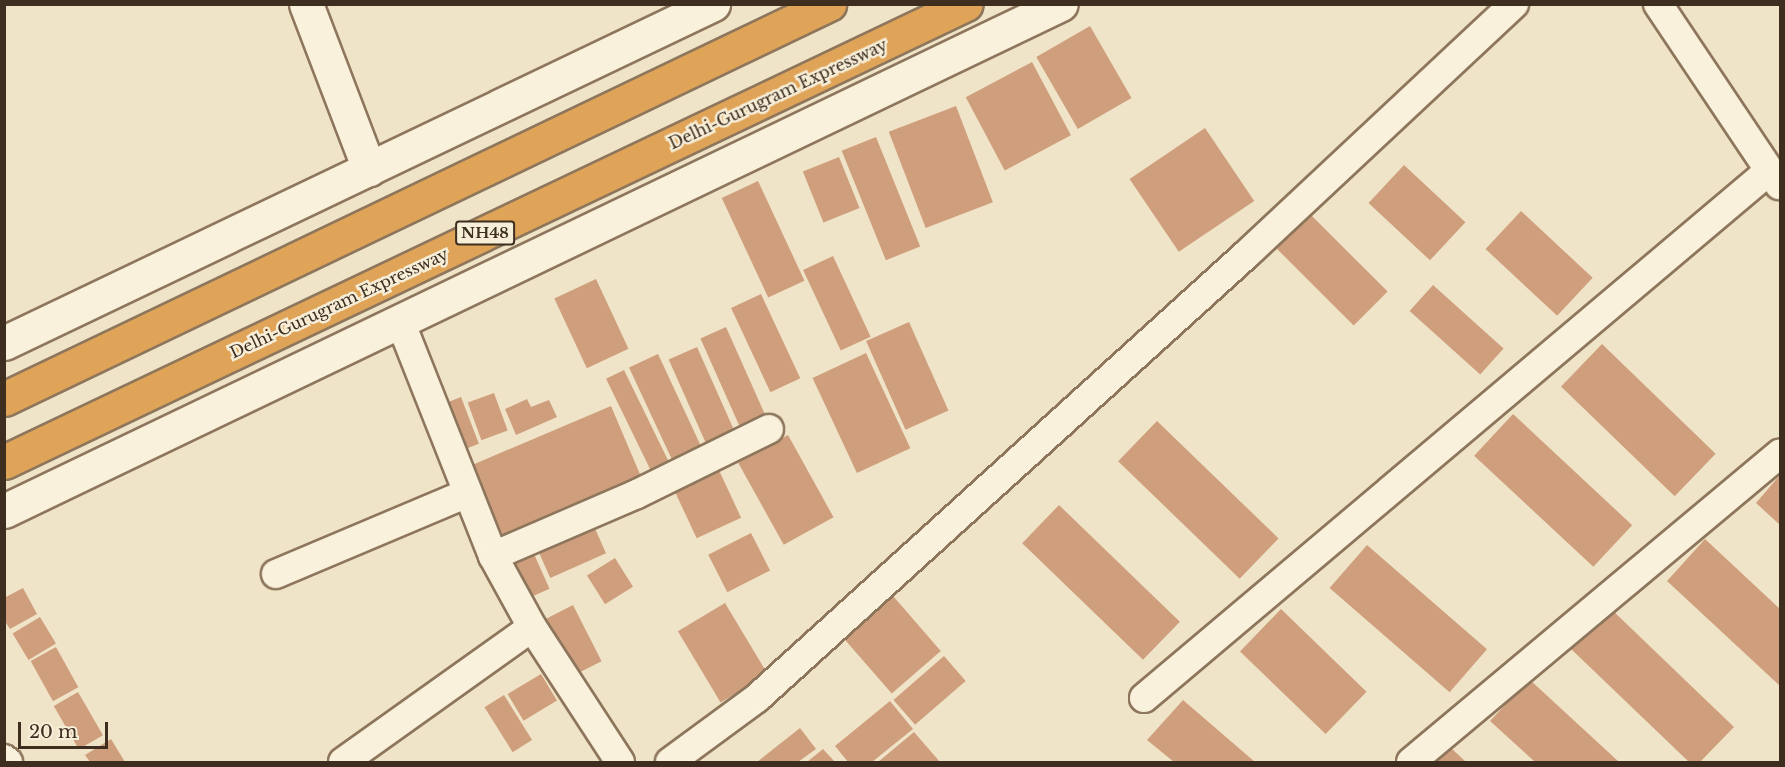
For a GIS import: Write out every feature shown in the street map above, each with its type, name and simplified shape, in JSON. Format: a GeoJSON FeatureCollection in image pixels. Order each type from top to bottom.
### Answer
{"type":"FeatureCollection","features":[{"type":"Feature","properties":{"kind":"highway"},"geometry":{"type":"LineString","coordinates":[[4,399],[830,4]]}},
{"type":"Feature","properties":{"kind":"highway","name":"Delhi-Gurugram Expressway"},"geometry":{"type":"LineString","coordinates":[[4,462],[966,4]]}},
{"type":"Feature","properties":{"kind":"main road"},"geometry":{"type":"LineString","coordinates":[[306,4],[369,170]]}},
{"type":"Feature","properties":{"kind":"main road"},"geometry":{"type":"LineString","coordinates":[[4,343],[713,4]]}},
{"type":"Feature","properties":{"kind":"main road"},"geometry":{"type":"LineString","coordinates":[[4,511],[1061,4]]}},
{"type":"Feature","properties":{"kind":"street"},"geometry":{"type":"LineString","coordinates":[[670,762],[758,698],[1249,252],[1514,4]]}},
{"type":"Feature","properties":{"kind":"street"},"geometry":{"type":"LineString","coordinates":[[1144,698],[1775,179],[1658,4]]}},
{"type":"Feature","properties":{"kind":"street"},"geometry":{"type":"LineString","coordinates":[[400,321],[493,556],[532,627],[620,762]]}},
{"type":"Feature","properties":{"kind":"street"},"geometry":{"type":"LineString","coordinates":[[493,556],[637,494],[769,429]]}},
{"type":"Feature","properties":{"kind":"street"},"geometry":{"type":"LineString","coordinates":[[1411,762],[1780,453]]}},
{"type":"Feature","properties":{"kind":"street"},"geometry":{"type":"LineString","coordinates":[[276,574],[468,493]]}},
{"type":"Feature","properties":{"kind":"street"},"geometry":{"type":"LineString","coordinates":[[343,762],[532,627]]}},
{"type":"Feature","properties":{"kind":"street"},"geometry":{"type":"LineString","coordinates":[[4,759],[8,762]]}},
{"type":"Feature","properties":{"kind":"building"},"geometry":{"type":"Polygon","coordinates":[[[1090,26],[1132,98],[1078,129],[1036,57],[1090,26]]]}},
{"type":"Feature","properties":{"kind":"building"},"geometry":{"type":"Polygon","coordinates":[[[1032,62],[1071,135],[1005,170],[966,97],[1032,62]]]}},
{"type":"Feature","properties":{"kind":"building"},"geometry":{"type":"Polygon","coordinates":[[[956,106],[993,202],[926,228],[889,132],[956,106]]]}},
{"type":"Feature","properties":{"kind":"building"},"geometry":{"type":"Polygon","coordinates":[[[1205,128],[1254,201],[1179,252],[1130,179],[1205,128]]]}},
{"type":"Feature","properties":{"kind":"building"},"geometry":{"type":"Polygon","coordinates":[[[876,137],[920,246],[886,260],[842,151],[876,137]]]}},
{"type":"Feature","properties":{"kind":"building"},"geometry":{"type":"Polygon","coordinates":[[[839,157],[860,208],[823,223],[803,172],[839,157]]]}},
{"type":"Feature","properties":{"kind":"building"},"geometry":{"type":"Polygon","coordinates":[[[1404,165],[1465,222],[1430,260],[1369,203],[1404,165]]]}},
{"type":"Feature","properties":{"kind":"building"},"geometry":{"type":"Polygon","coordinates":[[[758,181],[804,281],[768,298],[722,198],[758,181]]]}},
{"type":"Feature","properties":{"kind":"building"},"geometry":{"type":"Polygon","coordinates":[[[1307,211],[1388,292],[1354,326],[1273,245],[1307,211]]]}},
{"type":"Feature","properties":{"kind":"building"},"geometry":{"type":"Polygon","coordinates":[[[1521,211],[1593,278],[1557,316],[1486,249],[1521,211]]]}},
{"type":"Feature","properties":{"kind":"building"},"geometry":{"type":"Polygon","coordinates":[[[833,256],[871,337],[841,351],[803,270],[833,256]]]}},
{"type":"Feature","properties":{"kind":"building"},"geometry":{"type":"Polygon","coordinates":[[[596,279],[629,349],[587,368],[554,298],[596,279]]]}},
{"type":"Feature","properties":{"kind":"building"},"geometry":{"type":"Polygon","coordinates":[[[1433,285],[1504,349],[1480,375],[1410,311],[1433,285]]]}},
{"type":"Feature","properties":{"kind":"building"},"geometry":{"type":"Polygon","coordinates":[[[761,294],[800,378],[770,392],[731,308],[761,294]]]}},
{"type":"Feature","properties":{"kind":"building"},"geometry":{"type":"Polygon","coordinates":[[[909,322],[948,411],[906,430],[866,341],[909,322]]]}},
{"type":"Feature","properties":{"kind":"building"},"geometry":{"type":"Polygon","coordinates":[[[726,327],[770,426],[744,437],[700,338],[726,327]]]}},
{"type":"Feature","properties":{"kind":"building"},"geometry":{"type":"Polygon","coordinates":[[[1602,344],[1716,454],[1675,496],[1561,386],[1602,344]]]}},
{"type":"Feature","properties":{"kind":"building"},"geometry":{"type":"Polygon","coordinates":[[[697,347],[739,441],[711,454],[669,360],[697,347]]]}},
{"type":"Feature","properties":{"kind":"building"},"geometry":{"type":"Polygon","coordinates":[[[866,353],[910,448],[857,473],[813,378],[866,353]]]}},
{"type":"Feature","properties":{"kind":"building"},"geometry":{"type":"Polygon","coordinates":[[[658,354],[705,456],[676,469],[629,368],[658,354]]]}},
{"type":"Feature","properties":{"kind":"building"},"geometry":{"type":"Polygon","coordinates":[[[624,370],[673,470],[655,479],[606,379],[624,370]]]}},
{"type":"Feature","properties":{"kind":"building"},"geometry":{"type":"Polygon","coordinates":[[[494,393],[508,431],[481,440],[468,403],[494,393]]]}},
{"type":"Feature","properties":{"kind":"building"},"geometry":{"type":"Polygon","coordinates":[[[461,397],[479,444],[462,450],[444,403],[461,397]]]}},
{"type":"Feature","properties":{"kind":"building"},"geometry":{"type":"Polygon","coordinates":[[[527,399],[531,407],[549,400],[557,417],[516,435],[505,409],[527,399]]]}},
{"type":"Feature","properties":{"kind":"building"},"geometry":{"type":"Polygon","coordinates":[[[611,406],[644,483],[497,545],[465,468],[611,406]]]}},
{"type":"Feature","properties":{"kind":"building"},"geometry":{"type":"Polygon","coordinates":[[[1513,414],[1632,525],[1593,567],[1474,456],[1513,414]]]}},
{"type":"Feature","properties":{"kind":"building"},"geometry":{"type":"Polygon","coordinates":[[[1157,421],[1279,538],[1240,579],[1118,461],[1157,421]]]}},
{"type":"Feature","properties":{"kind":"building"},"geometry":{"type":"Polygon","coordinates":[[[788,435],[834,517],[784,545],[738,463],[788,435]]]}},
{"type":"Feature","properties":{"kind":"building"},"geometry":{"type":"Polygon","coordinates":[[[717,466],[741,518],[697,538],[673,487],[717,466]]]}},
{"type":"Feature","properties":{"kind":"building"},"geometry":{"type":"Polygon","coordinates":[[[1780,475],[1780,525],[1756,503],[1780,475]]]}},
{"type":"Feature","properties":{"kind":"building"},"geometry":{"type":"Polygon","coordinates":[[[1059,505],[1180,622],[1143,660],[1022,543],[1059,505]]]}},
{"type":"Feature","properties":{"kind":"building"},"geometry":{"type":"Polygon","coordinates":[[[593,524],[606,553],[550,578],[537,549],[593,524]]]}},
{"type":"Feature","properties":{"kind":"building"},"geometry":{"type":"Polygon","coordinates":[[[751,533],[770,570],[727,592],[708,555],[751,533]]]}},
{"type":"Feature","properties":{"kind":"building"},"geometry":{"type":"Polygon","coordinates":[[[1705,539],[1780,609],[1780,686],[1667,581],[1705,539]]]}},
{"type":"Feature","properties":{"kind":"building"},"geometry":{"type":"Polygon","coordinates":[[[530,545],[550,589],[522,601],[503,557],[530,545]]]}},
{"type":"Feature","properties":{"kind":"building"},"geometry":{"type":"Polygon","coordinates":[[[1367,545],[1487,649],[1450,692],[1330,588],[1367,545]]]}},
{"type":"Feature","properties":{"kind":"building"},"geometry":{"type":"Polygon","coordinates":[[[615,558],[633,587],[605,604],[587,575],[615,558]]]}},
{"type":"Feature","properties":{"kind":"building"},"geometry":{"type":"Polygon","coordinates":[[[23,588],[37,614],[10,629],[4,620],[4,598],[23,588]]]}},
{"type":"Feature","properties":{"kind":"building"},"geometry":{"type":"Polygon","coordinates":[[[887,589],[941,651],[892,694],[838,632],[887,589]]]}},
{"type":"Feature","properties":{"kind":"building"},"geometry":{"type":"Polygon","coordinates":[[[725,603],[768,674],[721,702],[678,631],[725,603]]]}},
{"type":"Feature","properties":{"kind":"building"},"geometry":{"type":"Polygon","coordinates":[[[573,605],[602,661],[567,679],[538,623],[573,605]]]}},
{"type":"Feature","properties":{"kind":"building"},"geometry":{"type":"Polygon","coordinates":[[[1610,608],[1734,727],[1700,762],[1689,762],[1571,649],[1610,608]]]}},
{"type":"Feature","properties":{"kind":"building"},"geometry":{"type":"Polygon","coordinates":[[[1281,609],[1367,692],[1326,734],[1240,651],[1281,609]]]}},
{"type":"Feature","properties":{"kind":"building"},"geometry":{"type":"Polygon","coordinates":[[[40,617],[56,644],[29,660],[13,633],[40,617]]]}},
{"type":"Feature","properties":{"kind":"building"},"geometry":{"type":"Polygon","coordinates":[[[56,647],[78,687],[53,701],[31,661],[56,647]]]}},
{"type":"Feature","properties":{"kind":"building"},"geometry":{"type":"Polygon","coordinates":[[[944,656],[966,681],[915,725],[893,700],[944,656]]]}},
{"type":"Feature","properties":{"kind":"building"},"geometry":{"type":"Polygon","coordinates":[[[541,674],[557,701],[524,721],[508,694],[541,674]]]}},
{"type":"Feature","properties":{"kind":"building"},"geometry":{"type":"Polygon","coordinates":[[[1529,679],[1619,762],[1535,762],[1490,721],[1529,679]]]}},
{"type":"Feature","properties":{"kind":"building"},"geometry":{"type":"Polygon","coordinates":[[[78,692],[103,735],[79,749],[54,706],[78,692]]]}},
{"type":"Feature","properties":{"kind":"building"},"geometry":{"type":"Polygon","coordinates":[[[504,695],[532,740],[513,752],[484,707],[504,695]]]}},
{"type":"Feature","properties":{"kind":"building"},"geometry":{"type":"Polygon","coordinates":[[[1183,700],[1255,762],[1174,762],[1147,740],[1183,700]]]}},
{"type":"Feature","properties":{"kind":"building"},"geometry":{"type":"Polygon","coordinates":[[[890,701],[913,729],[872,762],[848,762],[835,746],[890,701]]]}},
{"type":"Feature","properties":{"kind":"building"},"geometry":{"type":"Polygon","coordinates":[[[800,728],[816,749],[798,762],[757,762],[800,728]]]}},
{"type":"Feature","properties":{"kind":"building"},"geometry":{"type":"Polygon","coordinates":[[[914,732],[940,762],[878,762],[914,732]]]}},
{"type":"Feature","properties":{"kind":"building"},"geometry":{"type":"Polygon","coordinates":[[[111,739],[125,762],[90,762],[85,755],[111,739]]]}},
{"type":"Feature","properties":{"kind":"building"},"geometry":{"type":"Polygon","coordinates":[[[1450,747],[1466,762],[1436,762],[1450,747]]]}},
{"type":"Feature","properties":{"kind":"building"},"geometry":{"type":"Polygon","coordinates":[[[823,749],[835,762],[807,762],[823,749]]]}}]}
